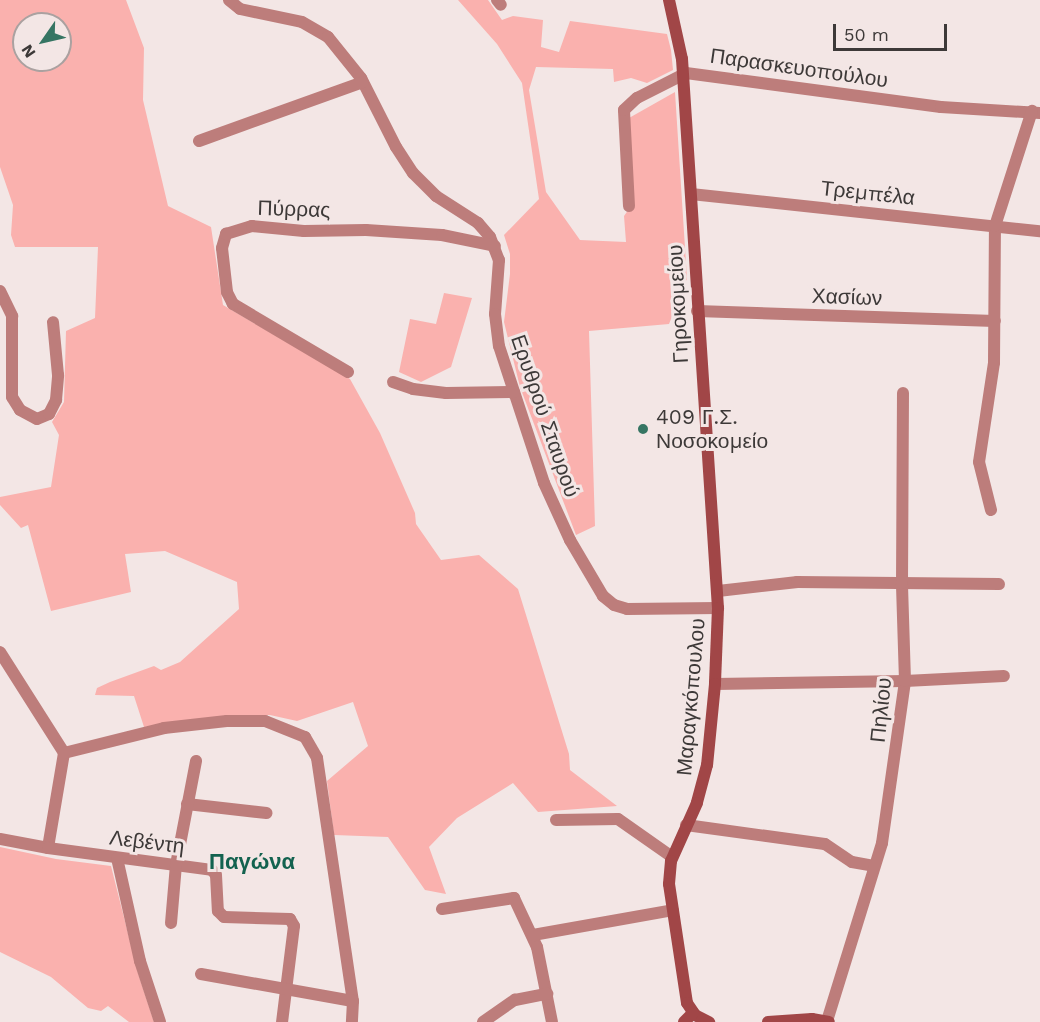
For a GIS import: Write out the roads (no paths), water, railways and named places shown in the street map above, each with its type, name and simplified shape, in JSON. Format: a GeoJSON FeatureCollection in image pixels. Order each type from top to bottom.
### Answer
{"type":"FeatureCollection","features":[{"type":"Feature","properties":{"kind":"main road","name":"Γηροκομείου"},"geometry":{"type":"LineString","coordinates":[[669,0],[678,36],[683,74],[718,608]]}},
{"type":"Feature","properties":{"kind":"main road","name":"Μαραγκόπουλου"},"geometry":{"type":"LineString","coordinates":[[709,1022],[688,1017],[669,884],[672,857],[704,782],[715,684],[718,608]]}},
{"type":"Feature","properties":{"kind":"main road"},"geometry":{"type":"LineString","coordinates":[[768,1022],[828,1022]]}},
{"type":"Feature","properties":{"kind":"street","name":"Ερυθρού Σταυρού"},"geometry":{"type":"LineString","coordinates":[[229,0],[240,9],[296,20],[322,32],[339,48],[363,82],[396,147],[413,173],[436,196],[481,225],[495,246],[500,273],[495,329],[514,392],[558,516],[585,567],[606,599],[618,607],[632,609],[718,608]]}},
{"type":"Feature","properties":{"kind":"street","name":"Παρασκευοπούλου"},"geometry":{"type":"LineString","coordinates":[[629,206],[624,110],[637,98],[683,74],[695,72],[831,94],[941,106],[1036,112]]}},
{"type":"Feature","properties":{"kind":"street"},"geometry":{"type":"LineString","coordinates":[[199,141],[363,82]]}},
{"type":"Feature","properties":{"kind":"street"},"geometry":{"type":"LineString","coordinates":[[991,510],[979,462],[993,378],[995,226],[1036,112]]}},
{"type":"Feature","properties":{"kind":"street","name":"Τρεμπέλα"},"geometry":{"type":"LineString","coordinates":[[691,194],[1040,231]]}},
{"type":"Feature","properties":{"kind":"street","name":"Πύρρας"},"geometry":{"type":"LineString","coordinates":[[348,372],[233,304],[227,292],[222,249],[226,234],[252,226],[304,231],[366,230],[448,236],[495,246]]}},
{"type":"Feature","properties":{"kind":"street"},"geometry":{"type":"LineString","coordinates":[[0,291],[12,316],[12,397],[20,410],[37,419],[49,414],[56,399],[58,367],[53,322]]}},
{"type":"Feature","properties":{"kind":"street","name":"Χασίων"},"geometry":{"type":"LineString","coordinates":[[697,311],[995,321]]}},
{"type":"Feature","properties":{"kind":"street"},"geometry":{"type":"LineString","coordinates":[[393,382],[413,388],[446,393],[514,392]]}},
{"type":"Feature","properties":{"kind":"street","name":"Πηλίου"},"geometry":{"type":"LineString","coordinates":[[828,1022],[886,820],[905,681],[902,583],[903,393]]}},
{"type":"Feature","properties":{"kind":"street"},"geometry":{"type":"LineString","coordinates":[[717,591],[782,583],[999,584]]}},
{"type":"Feature","properties":{"kind":"street"},"geometry":{"type":"LineString","coordinates":[[0,652],[64,753],[48,848]]}},
{"type":"Feature","properties":{"kind":"street"},"geometry":{"type":"LineString","coordinates":[[715,684],[905,681],[1004,676]]}},
{"type":"Feature","properties":{"kind":"street"},"geometry":{"type":"LineString","coordinates":[[64,753],[186,724],[257,720],[279,724],[305,737],[317,758],[353,1001],[352,1022]]}},
{"type":"Feature","properties":{"kind":"street"},"geometry":{"type":"LineString","coordinates":[[171,923],[176,865],[196,761]]}},
{"type":"Feature","properties":{"kind":"street"},"geometry":{"type":"LineString","coordinates":[[187,804],[266,813]]}},
{"type":"Feature","properties":{"kind":"street"},"geometry":{"type":"LineString","coordinates":[[556,820],[618,819],[672,857]]}},
{"type":"Feature","properties":{"kind":"street"},"geometry":{"type":"LineString","coordinates":[[686,825],[825,844],[852,862],[874,866]]}},
{"type":"Feature","properties":{"kind":"street","name":"Λεβέντη"},"geometry":{"type":"LineString","coordinates":[[0,839],[214,872],[218,911],[224,917],[290,919],[293,922],[282,1022]]}},
{"type":"Feature","properties":{"kind":"street"},"geometry":{"type":"LineString","coordinates":[[117,858],[138,953],[160,1022]]}},
{"type":"Feature","properties":{"kind":"street"},"geometry":{"type":"LineString","coordinates":[[442,909],[514,898],[533,936],[552,1022]]}},
{"type":"Feature","properties":{"kind":"street"},"geometry":{"type":"LineString","coordinates":[[533,936],[673,910]]}},
{"type":"Feature","properties":{"kind":"street"},"geometry":{"type":"LineString","coordinates":[[201,974],[353,1001]]}},
{"type":"Feature","properties":{"kind":"street"},"geometry":{"type":"LineString","coordinates":[[483,1022],[515,1000],[547,994]]}},
{"type":"Feature","properties":{"kind":"place","name":"409 Γ.Σ. Νοσοκομείο"},"geometry":{"type":"Point","coordinates":[643,429]}},
{"type":"Feature","properties":{"kind":"district","name":"Παγώνα"},"geometry":{"type":"Point","coordinates":[252,862]}}]}
